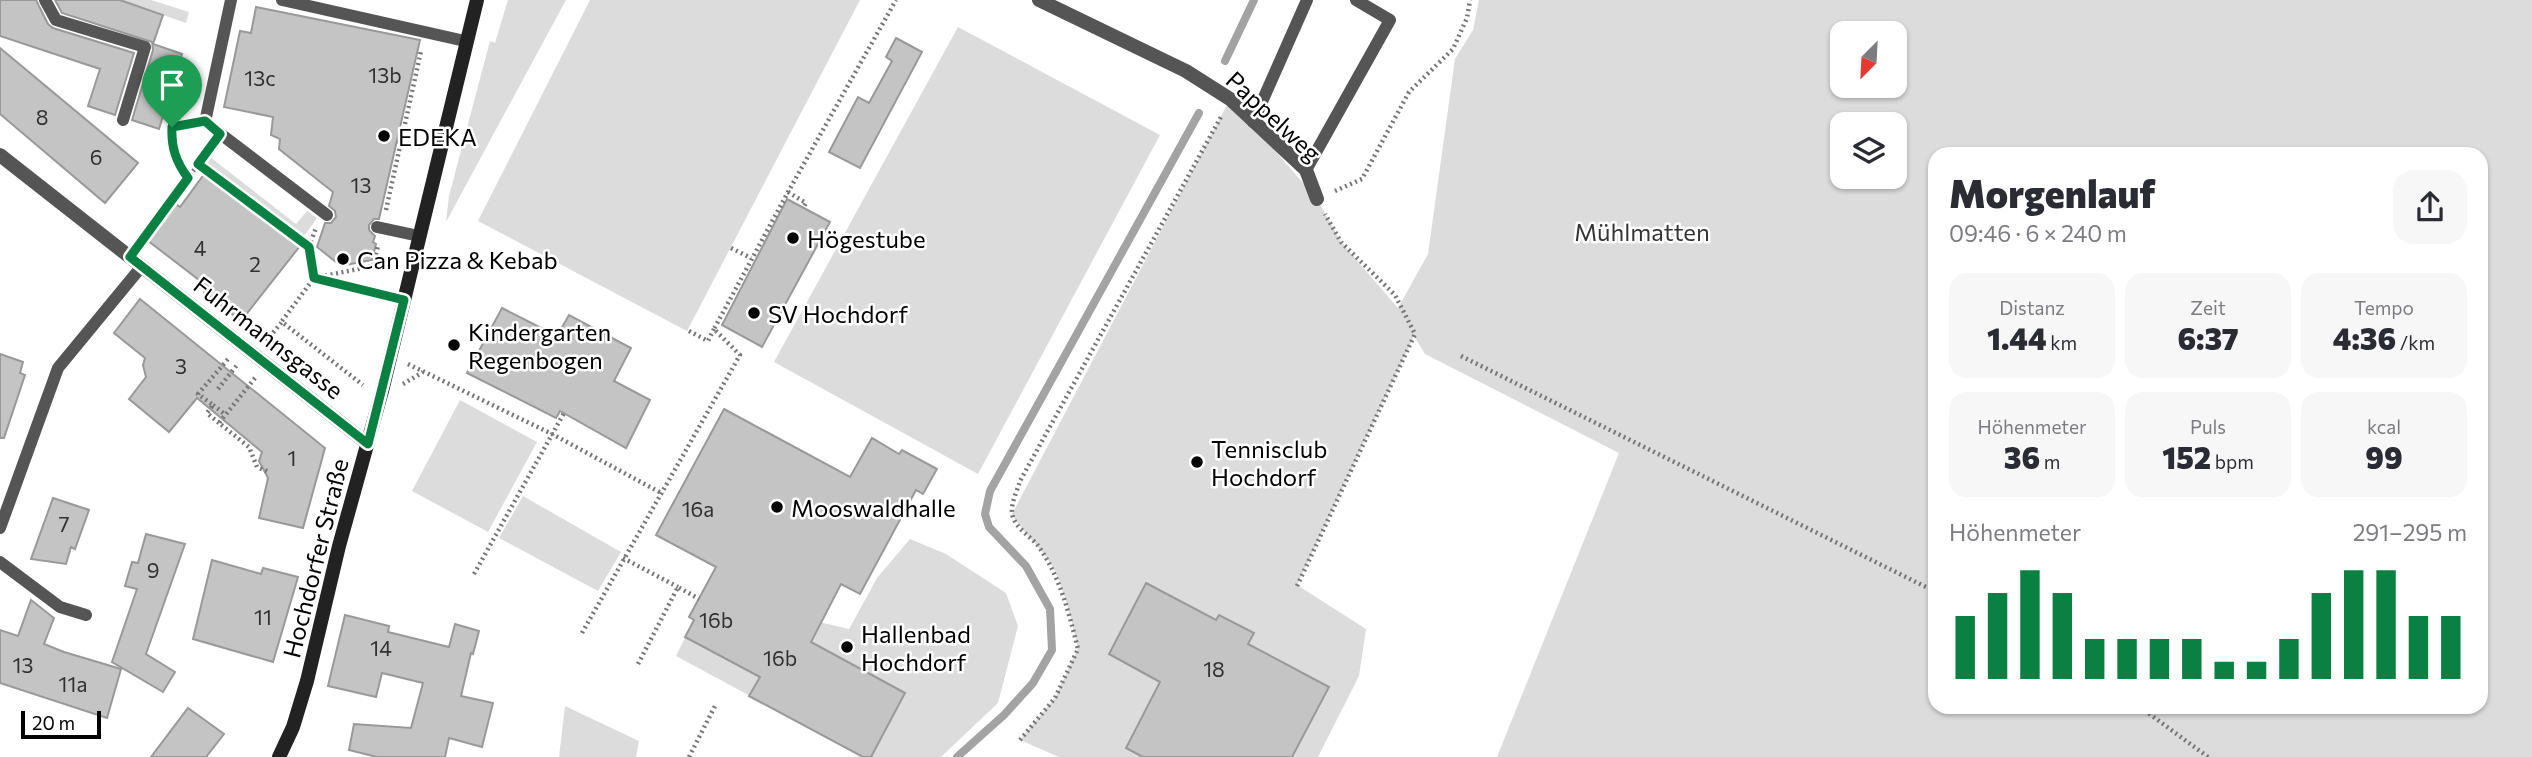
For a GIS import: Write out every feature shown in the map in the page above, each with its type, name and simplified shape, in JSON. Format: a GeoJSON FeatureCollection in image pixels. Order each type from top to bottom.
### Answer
{"type":"FeatureCollection","features":[{"type":"Feature","properties":{"kind":"street","name":"Hochdorfer Straße"},"geometry":{"type":"LineString","coordinates":[[279,757],[293,727],[307,681],[339,546],[368,444],[389,390],[404,300],[477,0]]}},
{"type":"Feature","properties":{"kind":"street","name":"Pappelweg"},"geometry":{"type":"LineString","coordinates":[[1039,0],[1186,71],[1230,99],[1306,170],[1317,200]]}},
{"type":"Feature","properties":{"kind":"street","name":"Fuhrmannsgasse"},"geometry":{"type":"LineString","coordinates":[[0,155],[368,444]]}},
{"type":"Feature","properties":{"kind":"lane"},"geometry":{"type":"LineString","coordinates":[[45,0],[56,20],[145,47],[123,120]]}},
{"type":"Feature","properties":{"kind":"lane"},"geometry":{"type":"LineString","coordinates":[[231,0],[205,121],[327,215]]}},
{"type":"Feature","properties":{"kind":"lane"},"geometry":{"type":"LineString","coordinates":[[282,0],[466,41]]}},
{"type":"Feature","properties":{"kind":"lane"},"geometry":{"type":"LineString","coordinates":[[1253,122],[1307,0]]}},
{"type":"Feature","properties":{"kind":"lane"},"geometry":{"type":"LineString","coordinates":[[1306,170],[1390,20],[1356,0]]}},
{"type":"Feature","properties":{"kind":"lane"},"geometry":{"type":"LineString","coordinates":[[379,231],[419,236]]}},
{"type":"Feature","properties":{"kind":"lane"},"geometry":{"type":"LineString","coordinates":[[0,528],[58,368],[142,266]]}},
{"type":"Feature","properties":{"kind":"lane"},"geometry":{"type":"LineString","coordinates":[[0,562],[60,607],[86,615]]}},
{"type":"Feature","properties":{"kind":"path"},"geometry":{"type":"LineString","coordinates":[[690,331],[708,341],[751,258],[896,0]]}},
{"type":"Feature","properties":{"kind":"path"},"geometry":{"type":"LineString","coordinates":[[1297,586],[1415,334],[1395,296],[1341,242],[1317,200],[1362,179],[1409,92],[1452,49],[1467,18],[1470,0]]}},
{"type":"Feature","properties":{"kind":"path"},"geometry":{"type":"LineString","coordinates":[[390,192],[425,32]]}},
{"type":"Feature","properties":{"kind":"path"},"geometry":{"type":"LineString","coordinates":[[1020,740],[1055,698],[1079,649],[1069,610],[1051,564],[1036,543],[1021,530],[1012,514],[1014,498],[1020,481],[1230,99]]}},
{"type":"Feature","properties":{"kind":"path"},"geometry":{"type":"LineString","coordinates":[[188,178],[178,165],[172,141],[172,127],[205,121]]}},
{"type":"Feature","properties":{"kind":"path"},"geometry":{"type":"LineString","coordinates":[[130,257],[220,134]]}},
{"type":"Feature","properties":{"kind":"path"},"geometry":{"type":"LineString","coordinates":[[400,142],[421,147]]}},
{"type":"Feature","properties":{"kind":"path"},"geometry":{"type":"LineString","coordinates":[[198,164],[309,247],[314,278]]}},
{"type":"Feature","properties":{"kind":"path"},"geometry":{"type":"LineString","coordinates":[[788,192],[806,202],[803,208]]}},
{"type":"Feature","properties":{"kind":"path"},"geometry":{"type":"LineString","coordinates":[[218,389],[282,322],[314,278],[373,266],[379,231]]}},
{"type":"Feature","properties":{"kind":"path"},"geometry":{"type":"LineString","coordinates":[[731,248],[751,258]]}},
{"type":"Feature","properties":{"kind":"path"},"geometry":{"type":"LineString","coordinates":[[314,278],[404,300]]}},
{"type":"Feature","properties":{"kind":"path"},"geometry":{"type":"LineString","coordinates":[[282,322],[365,386],[389,390],[423,372]]}},
{"type":"Feature","properties":{"kind":"path"},"geometry":{"type":"LineString","coordinates":[[582,633],[740,355],[714,329]]}},
{"type":"Feature","properties":{"kind":"path"},"geometry":{"type":"LineString","coordinates":[[1461,356],[1928,588]]}},
{"type":"Feature","properties":{"kind":"path"},"geometry":{"type":"LineString","coordinates":[[402,361],[552,434],[663,494]]}},
{"type":"Feature","properties":{"kind":"path"},"geometry":{"type":"LineString","coordinates":[[222,366],[197,393],[226,415]]}},
{"type":"Feature","properties":{"kind":"path"},"geometry":{"type":"LineString","coordinates":[[219,423],[248,389]]}},
{"type":"Feature","properties":{"kind":"path"},"geometry":{"type":"LineString","coordinates":[[211,401],[207,414],[249,447],[257,467],[269,472]]}},
{"type":"Feature","properties":{"kind":"path"},"geometry":{"type":"LineString","coordinates":[[474,574],[564,413]]}},
{"type":"Feature","properties":{"kind":"path"},"geometry":{"type":"LineString","coordinates":[[623,558],[699,599]]}},
{"type":"Feature","properties":{"kind":"path"},"geometry":{"type":"LineString","coordinates":[[638,664],[678,587]]}},
{"type":"Feature","properties":{"kind":"path"},"geometry":{"type":"LineString","coordinates":[[689,757],[715,706]]}},
{"type":"Feature","properties":{"kind":"path"},"geometry":{"type":"LineString","coordinates":[[2150,714],[2208,757]]}},
{"type":"Feature","properties":{"kind":"green space"},"geometry":{"type":"Polygon","coordinates":[[[120,0],[151,0],[189,12],[186,23],[120,0]]]}},
{"type":"Feature","properties":{"kind":"green space"},"geometry":{"type":"Polygon","coordinates":[[[508,0],[566,0],[446,222],[449,196],[490,41],[495,43],[508,0]]]}},
{"type":"Feature","properties":{"kind":"green space"},"geometry":{"type":"Polygon","coordinates":[[[590,0],[860,0],[687,331],[478,221],[590,0]]]}},
{"type":"Feature","properties":{"kind":"green space","name":"Mühlmatten"},"geometry":{"type":"Polygon","coordinates":[[[1479,0],[2532,0],[2532,757],[1497,757],[1619,453],[1425,354],[1414,336],[1297,585],[1366,629],[1359,676],[1318,757],[1059,757],[1020,740],[1055,698],[1078,648],[1067,603],[1055,571],[1012,514],[1230,99],[1317,199],[1341,242],[1398,308],[1428,254],[1455,59],[1473,30],[1479,0]]]}},
{"type":"Feature","properties":{"kind":"green space"},"geometry":{"type":"Polygon","coordinates":[[[958,27],[1160,135],[978,474],[774,362],[958,27]]]}},
{"type":"Feature","properties":{"kind":"green space"},"geometry":{"type":"Polygon","coordinates":[[[210,157],[296,224],[307,211],[317,218],[302,239],[205,165],[210,157]]]}},
{"type":"Feature","properties":{"kind":"green space"},"geometry":{"type":"Polygon","coordinates":[[[460,400],[537,442],[488,532],[412,491],[460,400]]]}},
{"type":"Feature","properties":{"kind":"green space"},"geometry":{"type":"Polygon","coordinates":[[[523,496],[621,552],[598,591],[499,538],[523,496]]]}},
{"type":"Feature","properties":{"kind":"green space","name":"Hallenbad Hochdorf"},"geometry":{"type":"Polygon","coordinates":[[[910,539],[946,554],[1006,593],[1018,626],[998,703],[941,757],[863,757],[676,656],[694,620],[689,617],[709,580],[777,609],[849,629],[877,578],[910,539]]]}},
{"type":"Feature","properties":{"kind":"green space"},"geometry":{"type":"Polygon","coordinates":[[[565,706],[639,741],[636,757],[559,757],[565,706]]]}},
{"type":"Feature","properties":{"kind":"building"},"geometry":{"type":"Polygon","coordinates":[[[0,0],[36,0],[48,24],[53,28],[134,53],[115,115],[88,106],[100,69],[0,36],[0,0]]]}},
{"type":"Feature","properties":{"kind":"building"},"geometry":{"type":"Polygon","coordinates":[[[55,0],[120,0],[163,15],[153,44],[182,54],[159,129],[132,120],[153,50],[152,42],[62,13],[55,0]]]}},
{"type":"Feature","properties":{"kind":"building"},"geometry":{"type":"Polygon","coordinates":[[[256,7],[420,40],[379,219],[374,219],[369,225],[369,230],[375,236],[373,242],[376,244],[372,260],[341,266],[317,247],[325,223],[331,223],[336,217],[335,211],[329,206],[333,192],[279,149],[280,139],[271,135],[273,117],[224,107],[240,31],[251,33],[256,7]]]}},
{"type":"Feature","properties":{"kind":"building"},"geometry":{"type":"Polygon","coordinates":[[[896,38],[922,52],[860,168],[829,152],[858,97],[869,103],[892,61],[886,57],[896,38]]]}},
{"type":"Feature","properties":{"kind":"building"},"geometry":{"type":"Polygon","coordinates":[[[0,48],[138,163],[105,203],[0,114],[0,48]]]}},
{"type":"Feature","properties":{"kind":"building"},"geometry":{"type":"Polygon","coordinates":[[[205,173],[300,246],[241,321],[204,292],[208,287],[147,240],[175,203],[180,207],[205,173]]]}},
{"type":"Feature","properties":{"kind":"building"},"geometry":{"type":"Polygon","coordinates":[[[787,199],[830,222],[762,347],[722,325],[787,199]]]}},
{"type":"Feature","properties":{"kind":"building"},"geometry":{"type":"Polygon","coordinates":[[[140,299],[325,448],[303,528],[259,518],[268,478],[259,461],[262,452],[197,398],[169,432],[129,399],[146,377],[143,365],[145,358],[114,333],[140,299]]]}},
{"type":"Feature","properties":{"kind":"building"},"geometry":{"type":"Polygon","coordinates":[[[502,308],[557,336],[569,315],[631,348],[614,381],[650,400],[626,448],[560,411],[556,418],[467,373],[502,308]]]}},
{"type":"Feature","properties":{"kind":"building"},"geometry":{"type":"Polygon","coordinates":[[[0,354],[23,362],[20,373],[25,375],[4,438],[0,438],[0,354]]]}},
{"type":"Feature","properties":{"kind":"building"},"geometry":{"type":"Polygon","coordinates":[[[724,409],[850,477],[872,438],[899,454],[902,450],[937,469],[923,494],[916,490],[860,594],[841,584],[811,642],[905,693],[871,757],[863,757],[749,696],[760,677],[685,637],[694,620],[689,617],[716,567],[656,535],[724,409]]]}},
{"type":"Feature","properties":{"kind":"building"},"geometry":{"type":"Polygon","coordinates":[[[53,498],[89,510],[75,549],[71,547],[66,564],[31,559],[53,498]]]}},
{"type":"Feature","properties":{"kind":"building"},"geometry":{"type":"Polygon","coordinates":[[[146,534],[185,544],[146,654],[175,672],[163,692],[112,662],[137,589],[125,586],[132,562],[138,563],[146,534]]]}},
{"type":"Feature","properties":{"kind":"building"},"geometry":{"type":"Polygon","coordinates":[[[212,560],[261,574],[263,568],[298,577],[273,662],[193,639],[212,560]]]}},
{"type":"Feature","properties":{"kind":"building"},"geometry":{"type":"Polygon","coordinates":[[[1146,583],[1216,620],[1219,615],[1254,633],[1248,644],[1329,687],[1292,757],[1143,757],[1126,748],[1160,682],[1109,654],[1146,583]]]}},
{"type":"Feature","properties":{"kind":"building"},"geometry":{"type":"Polygon","coordinates":[[[31,600],[54,618],[44,644],[121,669],[107,718],[0,683],[0,630],[18,636],[31,600]]]}},
{"type":"Feature","properties":{"kind":"building"},"geometry":{"type":"Polygon","coordinates":[[[345,615],[389,626],[388,632],[449,647],[455,624],[479,631],[461,696],[493,703],[482,747],[449,738],[445,757],[377,757],[349,750],[354,724],[411,728],[423,683],[382,673],[376,697],[328,686],[345,615]]]}},
{"type":"Feature","properties":{"kind":"building"},"geometry":{"type":"Polygon","coordinates":[[[188,708],[224,734],[206,757],[151,757],[188,708]]]}},
{"type":"Feature","properties":{"kind":"waterway"},"geometry":{"type":"LineString","coordinates":[[1225,61],[1254,0]]}},
{"type":"Feature","properties":{"kind":"waterway"},"geometry":{"type":"LineString","coordinates":[[957,757],[1004,715],[1033,683],[1052,650],[1050,609],[1026,566],[989,527],[985,514],[990,491],[1199,113]]}},
{"type":"Feature","properties":{"kind":"place","name":"EDEKA"},"geometry":{"type":"Point","coordinates":[384,136]}},
{"type":"Feature","properties":{"kind":"place","name":"Högestube"},"geometry":{"type":"Point","coordinates":[793,238]}},
{"type":"Feature","properties":{"kind":"place","name":"Can Pizza & Kebab"},"geometry":{"type":"Point","coordinates":[343,259]}},
{"type":"Feature","properties":{"kind":"place","name":"SV Hochdorf"},"geometry":{"type":"Point","coordinates":[754,313]}},
{"type":"Feature","properties":{"kind":"place","name":"Kindergarten Regenbogen"},"geometry":{"type":"Point","coordinates":[454,345]}},
{"type":"Feature","properties":{"kind":"place","name":"Tennisclub Hochdorf"},"geometry":{"type":"Point","coordinates":[1197,462]}},
{"type":"Feature","properties":{"kind":"place","name":"Mooswaldhalle"},"geometry":{"type":"Point","coordinates":[777,507]}},
{"type":"Feature","properties":{"kind":"place","name":"Hallenbad Hochdorf"},"geometry":{"type":"Point","coordinates":[847,647]}},
{"type":"Feature","properties":{"kind":"route"},"geometry":{"type":"LineString","coordinates":[[205,121],[220,134],[198,164],[309,247],[314,278],[404,300],[368,444],[130,257],[188,178],[178,165],[172,141],[172,127],[205,121]]}}]}
